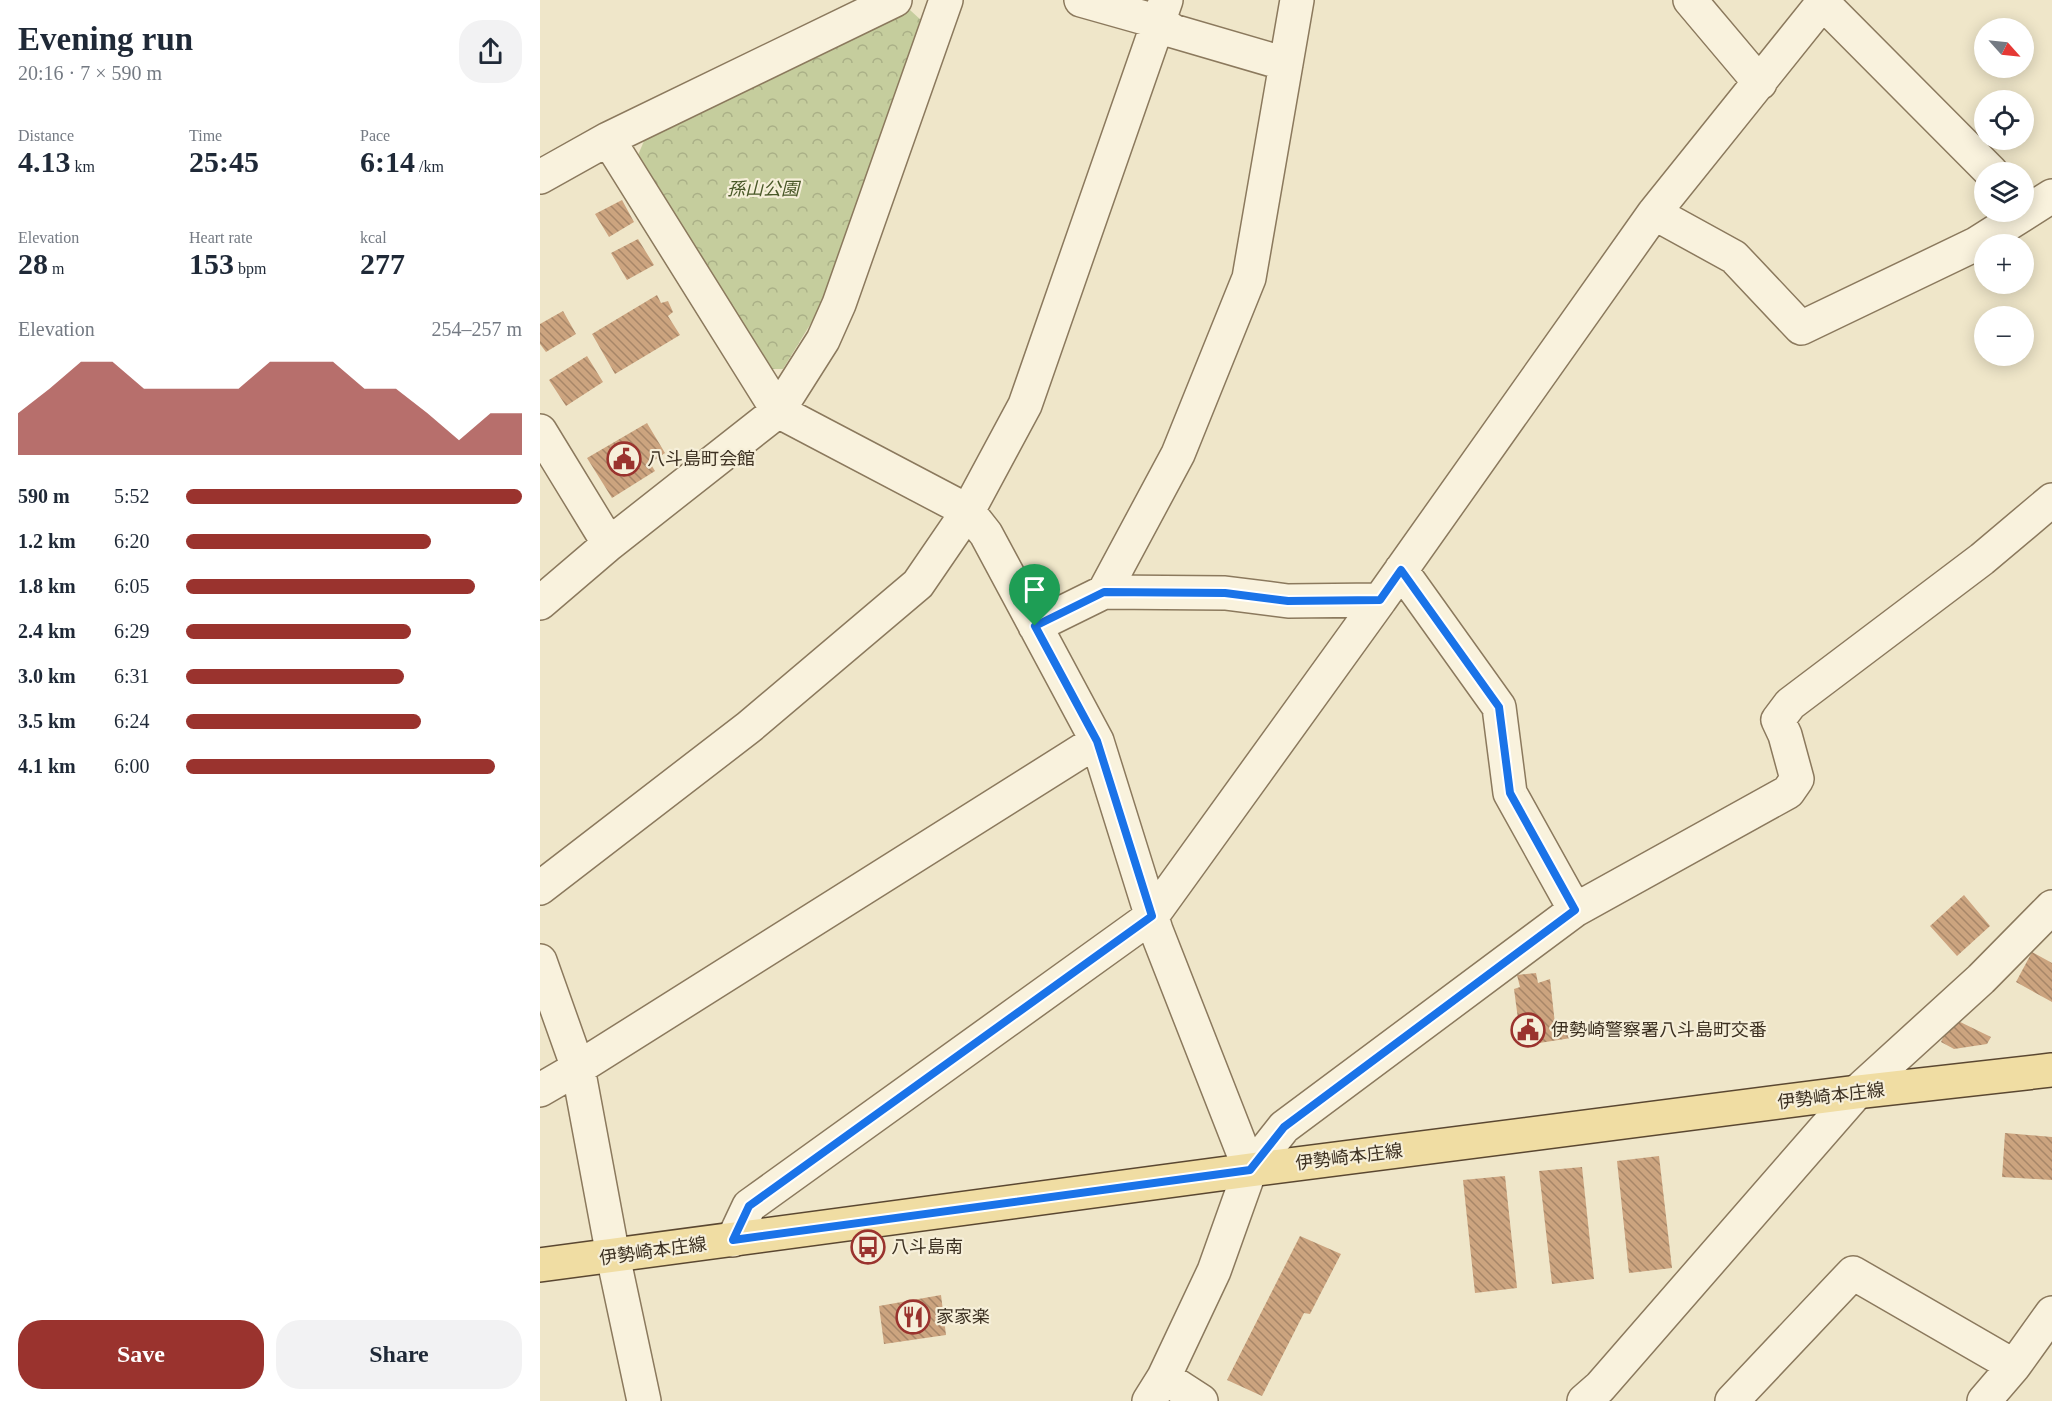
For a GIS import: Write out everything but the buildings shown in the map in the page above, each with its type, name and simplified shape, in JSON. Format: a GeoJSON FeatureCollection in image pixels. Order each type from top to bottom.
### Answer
{"type":"FeatureCollection","features":[{"type":"Feature","properties":{"kind":"main road","name":"伊勢崎本庄線"},"geometry":{"type":"LineString","coordinates":[[540,1265],[1250,1170],[1857,1092],[2052,1070]]}},
{"type":"Feature","properties":{"kind":"street"},"geometry":{"type":"LineString","coordinates":[[540,177],[608,140],[896,0]]}},
{"type":"Feature","properties":{"kind":"street"},"geometry":{"type":"LineString","coordinates":[[540,603],[609,544],[778,411],[823,340],[839,304],[946,0]]}},
{"type":"Feature","properties":{"kind":"street"},"geometry":{"type":"LineString","coordinates":[[1081,0],[1162,11]]}},
{"type":"Feature","properties":{"kind":"street"},"geometry":{"type":"LineString","coordinates":[[1104,592],[1178,454],[1249,278],[1297,0]]}},
{"type":"Feature","properties":{"kind":"street"},"geometry":{"type":"LineString","coordinates":[[1690,0],[1760,83]]}},
{"type":"Feature","properties":{"kind":"street"},"geometry":{"type":"LineString","coordinates":[[733,1240],[749,1206],[1152,916],[1380,600],[1654,213],[1824,2],[1981,162]]}},
{"type":"Feature","properties":{"kind":"street"},"geometry":{"type":"LineString","coordinates":[[1162,11],[1173,31],[1286,64]]}},
{"type":"Feature","properties":{"kind":"street"},"geometry":{"type":"LineString","coordinates":[[540,888],[749,727],[918,584],[968,511],[1025,405],[1162,11]]}},
{"type":"Feature","properties":{"kind":"street"},"geometry":{"type":"LineString","coordinates":[[608,140],[778,411],[968,511],[986,534],[1097,741],[1152,916],[1250,1170]]}},
{"type":"Feature","properties":{"kind":"street"},"geometry":{"type":"LineString","coordinates":[[1654,213],[1734,257],[1801,328],[1976,244],[2035,204]]}},
{"type":"Feature","properties":{"kind":"street"},"geometry":{"type":"LineString","coordinates":[[540,431],[609,544]]}},
{"type":"Feature","properties":{"kind":"street"},"geometry":{"type":"LineString","coordinates":[[1201,1401],[1156,1389],[1214,1271],[1250,1170],[1284,1127],[1575,910],[1788,792],[1797,779],[1785,735],[1778,720],[1790,704],[1982,559],[2052,500]]}},
{"type":"Feature","properties":{"kind":"street"},"geometry":{"type":"LineString","coordinates":[[1401,570],[1499,707],[1510,793],[1575,910]]}},
{"type":"Feature","properties":{"kind":"street"},"geometry":{"type":"LineString","coordinates":[[1035,626],[1104,592],[1225,593],[1288,601],[1380,600]]}},
{"type":"Feature","properties":{"kind":"street"},"geometry":{"type":"LineString","coordinates":[[540,1089],[578,1068],[1097,741]]}},
{"type":"Feature","properties":{"kind":"street"},"geometry":{"type":"LineString","coordinates":[[1603,1396],[1857,1092],[1981,979],[2052,907]]}},
{"type":"Feature","properties":{"kind":"street"},"geometry":{"type":"LineString","coordinates":[[540,961],[578,1068],[613,1256],[644,1401]]}},
{"type":"Feature","properties":{"kind":"street"},"geometry":{"type":"LineString","coordinates":[[1732,1401],[1853,1273],[2014,1366]]}},
{"type":"Feature","properties":{"kind":"street"},"geometry":{"type":"LineString","coordinates":[[1984,1401],[2014,1366],[2052,1313]]}},
{"type":"Feature","properties":{"kind":"green space","name":"孫山公園"},"geometry":{"type":"Polygon","coordinates":[[[910,10],[922,21],[822,305],[783,369],[761,369],[635,162],[644,141],[910,10]]]}},
{"type":"Feature","properties":{"kind":"place","name":"八斗島町会館"},"geometry":{"type":"Point","coordinates":[624,459]}},
{"type":"Feature","properties":{"kind":"place","name":"伊勢崎警察署八斗島町交番"},"geometry":{"type":"Point","coordinates":[1528,1030]}},
{"type":"Feature","properties":{"kind":"place","name":"八斗島南"},"geometry":{"type":"Point","coordinates":[868,1247]}},
{"type":"Feature","properties":{"kind":"place","name":"家家楽"},"geometry":{"type":"Point","coordinates":[913,1317]}},
{"type":"Feature","properties":{"kind":"route"},"geometry":{"type":"LineString","coordinates":[[1401,570],[1499,707],[1510,793],[1575,910],[1284,1127],[1250,1170],[733,1240],[749,1206],[1152,916],[1097,741],[1035,626],[1104,592],[1225,593],[1288,601],[1380,600],[1401,570]]}}]}
